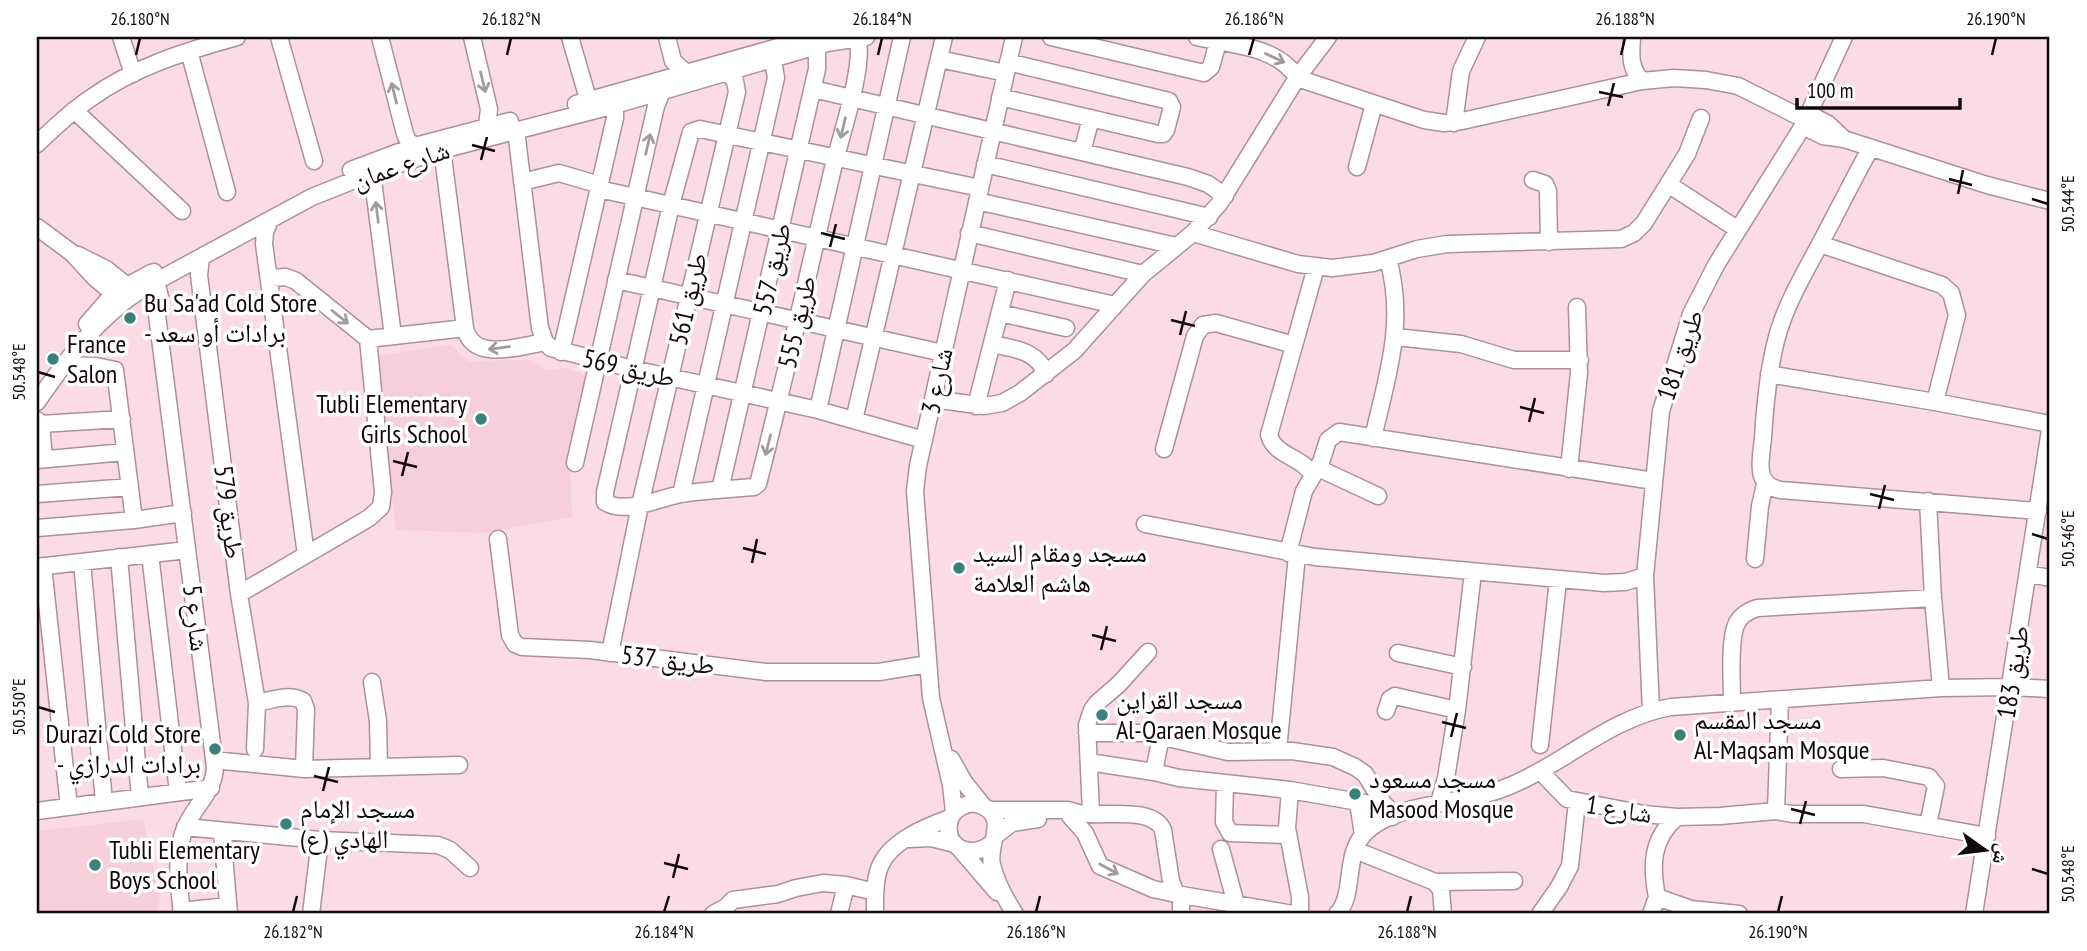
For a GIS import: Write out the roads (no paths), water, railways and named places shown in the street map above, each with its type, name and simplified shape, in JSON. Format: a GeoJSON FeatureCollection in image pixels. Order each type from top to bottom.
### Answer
{"type":"FeatureCollection","features":[{"type":"Feature","properties":{"kind":"street"},"geometry":{"type":"LineString","coordinates":[[121,37],[133,74]]}},
{"type":"Feature","properties":{"kind":"street"},"geometry":{"type":"LineString","coordinates":[[37,144],[74,110],[110,85],[189,51],[237,37]]}},
{"type":"Feature","properties":{"kind":"street"},"geometry":{"type":"LineString","coordinates":[[279,37],[314,161]]}},
{"type":"Feature","properties":{"kind":"street"},"geometry":{"type":"LineString","coordinates":[[380,37],[405,134],[408,141],[415,146]]}},
{"type":"Feature","properties":{"kind":"street"},"geometry":{"type":"LineString","coordinates":[[472,37],[489,109],[486,126]]}},
{"type":"Feature","properties":{"kind":"street"},"geometry":{"type":"LineString","coordinates":[[570,37],[586,92]]}},
{"type":"Feature","properties":{"kind":"street"},"geometry":{"type":"LineString","coordinates":[[667,37],[673,61],[685,72]]}},
{"type":"Feature","properties":{"kind":"street","name":"شارع عمان"},"geometry":{"type":"LineString","coordinates":[[155,276],[196,265],[249,231],[312,197],[486,126],[552,111],[765,49],[862,37]]}},
{"type":"Feature","properties":{"kind":"street","name":"طريق 555"},"geometry":{"type":"LineString","coordinates":[[720,490],[754,487],[758,484],[862,37]]}},
{"type":"Feature","properties":{"kind":"street"},"geometry":{"type":"LineString","coordinates":[[818,410],[902,37]]}},
{"type":"Feature","properties":{"kind":"street"},"geometry":{"type":"LineString","coordinates":[[854,420],[944,37]]}},
{"type":"Feature","properties":{"kind":"street","name":"شارع 3"},"geometry":{"type":"LineString","coordinates":[[952,815],[951,785],[938,731],[928,664],[915,500],[916,474],[1014,37]]}},
{"type":"Feature","properties":{"kind":"street"},"geometry":{"type":"LineString","coordinates":[[1051,37],[1204,73],[1211,67],[1218,42]]}},
{"type":"Feature","properties":{"kind":"street"},"geometry":{"type":"LineString","coordinates":[[1197,37],[1276,57],[1286,64],[1297,78],[1374,104],[1424,120],[1454,123],[1642,81],[1690,78],[1730,84],[1752,92],[1806,120],[1828,124],[1844,139],[1870,149],[1987,185],[2050,201]]}},
{"type":"Feature","properties":{"kind":"street"},"geometry":{"type":"LineString","coordinates":[[933,399],[976,406],[993,405],[1011,399],[1074,351],[1143,274],[1209,217],[1225,196],[1297,78],[1328,37]]}},
{"type":"Feature","properties":{"kind":"street"},"geometry":{"type":"LineString","coordinates":[[1454,123],[1461,71],[1477,37]]}},
{"type":"Feature","properties":{"kind":"street"},"geometry":{"type":"LineString","coordinates":[[1632,37],[1631,62],[1634,72],[1642,81]]}},
{"type":"Feature","properties":{"kind":"street","name":"طريق 181"},"geometry":{"type":"LineString","coordinates":[[1651,711],[1645,576],[1661,411],[1691,314],[1737,229],[1806,120],[1844,37]]}},
{"type":"Feature","properties":{"kind":"street","name":"طريق 557"},"geometry":{"type":"LineString","coordinates":[[720,490],[813,89],[817,69],[815,42]]}},
{"type":"Feature","properties":{"kind":"street"},"geometry":{"type":"LineString","coordinates":[[681,494],[776,78],[765,49]]}},
{"type":"Feature","properties":{"kind":"street","name":"شارع عمان"},"geometry":{"type":"LineString","coordinates":[[37,402],[64,365],[86,325],[130,290],[258,214],[319,183],[415,146],[442,144],[516,130],[662,92],[727,72],[765,49]]}},
{"type":"Feature","properties":{"kind":"street"},"geometry":{"type":"LineString","coordinates":[[189,51],[227,192]]}},
{"type":"Feature","properties":{"kind":"street"},"geometry":{"type":"LineString","coordinates":[[940,59],[1007,68],[1169,101],[1172,107],[1163,134],[1000,97]]}},
{"type":"Feature","properties":{"kind":"street","name":"طريق 561"},"geometry":{"type":"LineString","coordinates":[[610,653],[640,505],[737,86],[727,72]]}},
{"type":"Feature","properties":{"kind":"street"},"geometry":{"type":"LineString","coordinates":[[813,89],[1198,180],[1225,196]]}},
{"type":"Feature","properties":{"kind":"street"},"geometry":{"type":"LineString","coordinates":[[575,463],[656,106],[662,92]]}},
{"type":"Feature","properties":{"kind":"street"},"geometry":{"type":"LineString","coordinates":[[561,352],[615,118],[615,104]]}},
{"type":"Feature","properties":{"kind":"street"},"geometry":{"type":"LineString","coordinates":[[1357,167],[1374,104]]}},
{"type":"Feature","properties":{"kind":"street"},"geometry":{"type":"LineString","coordinates":[[74,110],[182,211]]}},
{"type":"Feature","properties":{"kind":"street"},"geometry":{"type":"LineString","coordinates":[[1082,152],[1091,118]]}},
{"type":"Feature","properties":{"kind":"street"},"geometry":{"type":"LineString","coordinates":[[1193,233],[1316,267],[1345,267],[1388,260],[1417,249],[1447,244],[1607,241],[1627,236],[1644,223],[1691,145],[1702,118]]}},
{"type":"Feature","properties":{"kind":"street"},"geometry":{"type":"LineString","coordinates":[[720,490],[681,494],[640,505],[608,505],[605,502],[605,492],[671,205],[689,137],[696,129],[911,173],[978,194],[1176,246]]}},
{"type":"Feature","properties":{"kind":"street"},"geometry":{"type":"LineString","coordinates":[[442,144],[465,328],[472,343],[487,350],[545,342],[540,328],[516,130]]}},
{"type":"Feature","properties":{"kind":"street"},"geometry":{"type":"LineString","coordinates":[[1755,559],[1765,484],[1761,467],[1769,374],[1777,335],[1796,289],[1870,149]]}},
{"type":"Feature","properties":{"kind":"street"},"geometry":{"type":"LineString","coordinates":[[985,164],[1209,217]]}},
{"type":"Feature","properties":{"kind":"street"},"geometry":{"type":"LineString","coordinates":[[372,173],[393,336]]}},
{"type":"Feature","properties":{"kind":"street"},"geometry":{"type":"LineString","coordinates":[[523,182],[559,173],[636,197],[1115,305]]}},
{"type":"Feature","properties":{"kind":"street"},"geometry":{"type":"LineString","coordinates":[[1533,180],[1542,182],[1548,191],[1549,242]]}},
{"type":"Feature","properties":{"kind":"street"},"geometry":{"type":"LineString","coordinates":[[1668,184],[1737,229]]}},
{"type":"Feature","properties":{"kind":"street"},"geometry":{"type":"LineString","coordinates":[[270,220],[264,244],[306,555]]}},
{"type":"Feature","properties":{"kind":"street","name":"شارع 5"},"geometry":{"type":"LineString","coordinates":[[37,227],[72,253],[95,278],[130,290],[157,315]]}},
{"type":"Feature","properties":{"kind":"street"},"geometry":{"type":"LineString","coordinates":[[249,231],[258,236],[264,244]]}},
{"type":"Feature","properties":{"kind":"street"},"geometry":{"type":"LineString","coordinates":[[969,233],[1143,274]]}},
{"type":"Feature","properties":{"kind":"street"},"geometry":{"type":"LineString","coordinates":[[1820,244],[1942,285],[1951,293],[1957,315],[1935,401]]}},
{"type":"Feature","properties":{"kind":"street"},"geometry":{"type":"LineString","coordinates":[[1373,438],[1396,337],[1396,298],[1388,260]]}},
{"type":"Feature","properties":{"kind":"street","name":"طريق 579"},"geometry":{"type":"LineString","coordinates":[[196,265],[239,594],[257,703],[255,749]]}},
{"type":"Feature","properties":{"kind":"street"},"geometry":{"type":"LineString","coordinates":[[1316,267],[1269,435],[1276,449],[1315,472],[1378,496]]}},
{"type":"Feature","properties":{"kind":"street","name":"شارع 5"},"geometry":{"type":"LineString","coordinates":[[155,276],[160,297],[157,315],[215,774],[211,788],[185,827],[180,858],[181,912]]}},
{"type":"Feature","properties":{"kind":"street"},"geometry":{"type":"LineString","coordinates":[[239,594],[369,518],[381,507],[383,492],[368,339],[296,281],[281,276],[270,278]]}},
{"type":"Feature","properties":{"kind":"street"},"geometry":{"type":"LineString","coordinates":[[617,280],[943,353]]}},
{"type":"Feature","properties":{"kind":"street"},"geometry":{"type":"LineString","coordinates":[[976,406],[1008,280]]}},
{"type":"Feature","properties":{"kind":"street"},"geometry":{"type":"LineString","coordinates":[[1569,469],[1580,360],[1577,307]]}},
{"type":"Feature","properties":{"kind":"street"},"geometry":{"type":"LineString","coordinates":[[1000,313],[1066,328]]}},
{"type":"Feature","properties":{"kind":"street"},"geometry":{"type":"LineString","coordinates":[[1164,449],[1196,332],[1203,325],[1216,323],[1294,345]]}},
{"type":"Feature","properties":{"kind":"street"},"geometry":{"type":"LineString","coordinates":[[368,339],[465,328]]}},
{"type":"Feature","properties":{"kind":"street"},"geometry":{"type":"LineString","coordinates":[[1396,337],[1461,344],[1525,361],[1580,360]]}},
{"type":"Feature","properties":{"kind":"street","name":"طريق 569"},"geometry":{"type":"LineString","coordinates":[[545,342],[561,352],[818,410],[924,440]]}},
{"type":"Feature","properties":{"kind":"street"},"geometry":{"type":"LineString","coordinates":[[992,344],[1031,354],[1039,361],[1046,374]]}},
{"type":"Feature","properties":{"kind":"street"},"geometry":{"type":"LineString","coordinates":[[64,365],[96,366],[115,370],[134,520]]}},
{"type":"Feature","properties":{"kind":"street"},"geometry":{"type":"LineString","coordinates":[[1769,374],[1935,401],[2050,424]]}},
{"type":"Feature","properties":{"kind":"street"},"geometry":{"type":"LineString","coordinates":[[122,419],[39,422],[40,459],[125,452]]}},
{"type":"Feature","properties":{"kind":"street","name":"طريق 183"},"geometry":{"type":"LineString","coordinates":[[1974,914],[2050,430]]}},
{"type":"Feature","properties":{"kind":"street"},"geometry":{"type":"LineString","coordinates":[[1278,750],[1293,554],[1304,491],[1328,440],[1335,434],[1343,432],[1654,481]]}},
{"type":"Feature","properties":{"kind":"street"},"geometry":{"type":"LineString","coordinates":[[1765,484],[1768,488],[1781,490],[2038,511]]}},
{"type":"Feature","properties":{"kind":"street"},"geometry":{"type":"LineString","coordinates":[[37,495],[130,487]]}},
{"type":"Feature","properties":{"kind":"street"},"geometry":{"type":"LineString","coordinates":[[1928,501],[1941,688]]}},
{"type":"Feature","properties":{"kind":"street"},"geometry":{"type":"LineString","coordinates":[[37,528],[183,513]]}},
{"type":"Feature","properties":{"kind":"street"},"geometry":{"type":"LineString","coordinates":[[1145,524],[1293,554],[1558,580],[1614,583],[1645,576]]}},
{"type":"Feature","properties":{"kind":"street","name":"طريق 537"},"geometry":{"type":"LineString","coordinates":[[498,539],[510,635],[515,644],[525,647],[610,653],[766,672],[880,672],[928,664]]}},
{"type":"Feature","properties":{"kind":"street"},"geometry":{"type":"LineString","coordinates":[[69,807],[40,566],[187,550]]}},
{"type":"Feature","properties":{"kind":"street"},"geometry":{"type":"LineString","coordinates":[[150,554],[178,792]]}},
{"type":"Feature","properties":{"kind":"street"},"geometry":{"type":"LineString","coordinates":[[119,557],[141,797]]}},
{"type":"Feature","properties":{"kind":"street"},"geometry":{"type":"LineString","coordinates":[[82,562],[104,802]]}},
{"type":"Feature","properties":{"kind":"street"},"geometry":{"type":"LineString","coordinates":[[1439,803],[1446,778],[1457,709],[1473,572]]}},
{"type":"Feature","properties":{"kind":"street"},"geometry":{"type":"LineString","coordinates":[[2029,574],[2050,578]]}},
{"type":"Feature","properties":{"kind":"street"},"geometry":{"type":"LineString","coordinates":[[1540,745],[1558,580]]}},
{"type":"Feature","properties":{"kind":"street"},"geometry":{"type":"LineString","coordinates":[[1732,703],[1733,637],[1735,625],[1747,612],[1757,608],[1933,598]]}},
{"type":"Feature","properties":{"kind":"street"},"geometry":{"type":"LineString","coordinates":[[1148,652],[1088,717],[1089,762],[1080,814],[1085,833],[1100,866],[1153,889],[1229,907],[1293,914]]}},
{"type":"Feature","properties":{"kind":"street"},"geometry":{"type":"LineString","coordinates":[[1398,653],[1463,667]]}},
{"type":"Feature","properties":{"kind":"street"},"geometry":{"type":"LineString","coordinates":[[372,682],[379,720],[379,767]]}},
{"type":"Feature","properties":{"kind":"street"},"geometry":{"type":"LineString","coordinates":[[1089,762],[1179,778],[1290,790],[1358,802],[1390,812],[1460,800],[1526,780],[1595,738],[1651,711],[1941,688],[2050,689]]}},
{"type":"Feature","properties":{"kind":"street"},"geometry":{"type":"LineString","coordinates":[[1386,712],[1390,699],[1395,696],[1457,709]]}},
{"type":"Feature","properties":{"kind":"street"},"geometry":{"type":"LineString","coordinates":[[257,703],[289,697],[303,701],[306,709],[304,769]]}},
{"type":"Feature","properties":{"kind":"street"},"geometry":{"type":"LineString","coordinates":[[1776,811],[1780,700]]}},
{"type":"Feature","properties":{"kind":"street","name":"شارع 3"},"geometry":{"type":"LineString","coordinates":[[938,731],[955,768],[986,808]]}},
{"type":"Feature","properties":{"kind":"street"},"geometry":{"type":"LineString","coordinates":[[1087,733],[1130,732],[1161,736],[1228,752],[1278,750],[1334,757],[1355,767],[1372,783],[1390,812]]}},
{"type":"Feature","properties":{"kind":"street"},"geometry":{"type":"LineString","coordinates":[[1154,772],[1161,736]]}},
{"type":"Feature","properties":{"kind":"street"},"geometry":{"type":"LineString","coordinates":[[214,760],[304,769],[459,765]]}},
{"type":"Feature","properties":{"kind":"street"},"geometry":{"type":"LineString","coordinates":[[1841,769],[1883,768],[1929,777],[1936,786],[1928,825]]}},
{"type":"Feature","properties":{"kind":"street","name":"شارع 1"},"geometry":{"type":"LineString","coordinates":[[1540,772],[1560,794],[1577,802],[1644,814],[1677,817],[1776,811],[1792,814],[1864,814],[1987,836]]}},
{"type":"Feature","properties":{"kind":"street"},"geometry":{"type":"LineString","coordinates":[[1446,778],[1451,790],[1460,800]]}},
{"type":"Feature","properties":{"kind":"street"},"geometry":{"type":"LineString","coordinates":[[1226,784],[1225,826],[1230,833],[1288,835]]}},
{"type":"Feature","properties":{"kind":"street"},"geometry":{"type":"LineString","coordinates":[[37,811],[211,788]]}},
{"type":"Feature","properties":{"kind":"street"},"geometry":{"type":"LineString","coordinates":[[1290,790],[1288,835],[1300,914]]}},
{"type":"Feature","properties":{"kind":"street"},"geometry":{"type":"LineString","coordinates":[[1358,802],[1363,835]]}},
{"type":"Feature","properties":{"kind":"street"},"geometry":{"type":"LineString","coordinates":[[1540,914],[1570,866],[1577,802]]}},
{"type":"Feature","properties":{"kind":"street"},"geometry":{"type":"LineString","coordinates":[[875,914],[878,871],[883,861],[897,845],[968,804],[986,808],[1067,810],[1080,814]]}},
{"type":"Feature","properties":{"kind":"street"},"geometry":{"type":"LineString","coordinates":[[986,808],[996,821],[990,855],[993,869],[1013,912]]}},
{"type":"Feature","properties":{"kind":"street"},"geometry":{"type":"LineString","coordinates":[[1345,911],[1354,850],[1363,835],[1390,812]]}},
{"type":"Feature","properties":{"kind":"street"},"geometry":{"type":"LineString","coordinates":[[906,840],[931,838],[974,852],[981,851],[1006,826],[1018,821],[1080,814],[1146,817],[1160,824],[1163,830],[1171,881],[1178,894],[1181,914]]}},
{"type":"Feature","properties":{"kind":"street"},"geometry":{"type":"LineString","coordinates":[[952,815],[949,832],[957,847],[1013,912]]}},
{"type":"Feature","properties":{"kind":"street"},"geometry":{"type":"LineString","coordinates":[[1651,914],[1657,897],[1653,870],[1654,850],[1663,831],[1677,817]]}},
{"type":"Feature","properties":{"kind":"street"},"geometry":{"type":"LineString","coordinates":[[185,827],[320,840],[438,845],[450,850],[470,868]]}},
{"type":"Feature","properties":{"kind":"street"},"geometry":{"type":"LineString","coordinates":[[181,912],[228,910],[222,832]]}},
{"type":"Feature","properties":{"kind":"street"},"geometry":{"type":"LineString","coordinates":[[311,914],[320,840]]}},
{"type":"Feature","properties":{"kind":"street"},"geometry":{"type":"LineString","coordinates":[[1221,849],[1229,907]]}},
{"type":"Feature","properties":{"kind":"street"},"geometry":{"type":"LineString","coordinates":[[1354,850],[1435,882],[1514,881]]}},
{"type":"Feature","properties":{"kind":"street"},"geometry":{"type":"LineString","coordinates":[[1435,882],[1441,890],[1443,914]]}},
{"type":"Feature","properties":{"kind":"street"},"geometry":{"type":"LineString","coordinates":[[713,914],[733,900],[778,894],[822,883],[875,892]]}},
{"type":"Feature","properties":{"kind":"street"},"geometry":{"type":"LineString","coordinates":[[839,914],[846,885]]}},
{"type":"Feature","properties":{"kind":"street"},"geometry":{"type":"LineString","coordinates":[[1657,897],[1691,909],[1739,914]]}},
{"type":"Feature","properties":{"kind":"place","name":"Bu Sa'ad Cold Store - برادات أو سعد"},"geometry":{"type":"Point","coordinates":[130,318]}},
{"type":"Feature","properties":{"kind":"place","name":"France Salon"},"geometry":{"type":"Point","coordinates":[53,359]}},
{"type":"Feature","properties":{"kind":"place","name":"Tubli Elementary Girls School"},"geometry":{"type":"Point","coordinates":[481,419]}},
{"type":"Feature","properties":{"kind":"place","name":"مسجد ومقام السيد هاشم العلامة"},"geometry":{"type":"Point","coordinates":[959,568]}},
{"type":"Feature","properties":{"kind":"place","name":"مسجد القراين Al-Qaraen Mosque"},"geometry":{"type":"Point","coordinates":[1102,715]}},
{"type":"Feature","properties":{"kind":"place","name":"مسجد المقسم Al-Maqsam Mosque"},"geometry":{"type":"Point","coordinates":[1680,735]}},
{"type":"Feature","properties":{"kind":"place","name":"Durazi Cold Store - برادات الدرازي"},"geometry":{"type":"Point","coordinates":[215,749]}},
{"type":"Feature","properties":{"kind":"place","name":"مسجد مسعود Masood Mosque"},"geometry":{"type":"Point","coordinates":[1355,794]}},
{"type":"Feature","properties":{"kind":"place","name":"مسجد الإمام الهادي (ع)"},"geometry":{"type":"Point","coordinates":[286,824]}},
{"type":"Feature","properties":{"kind":"place","name":"Tubli Elementary Boys School"},"geometry":{"type":"Point","coordinates":[95,865]}}]}
